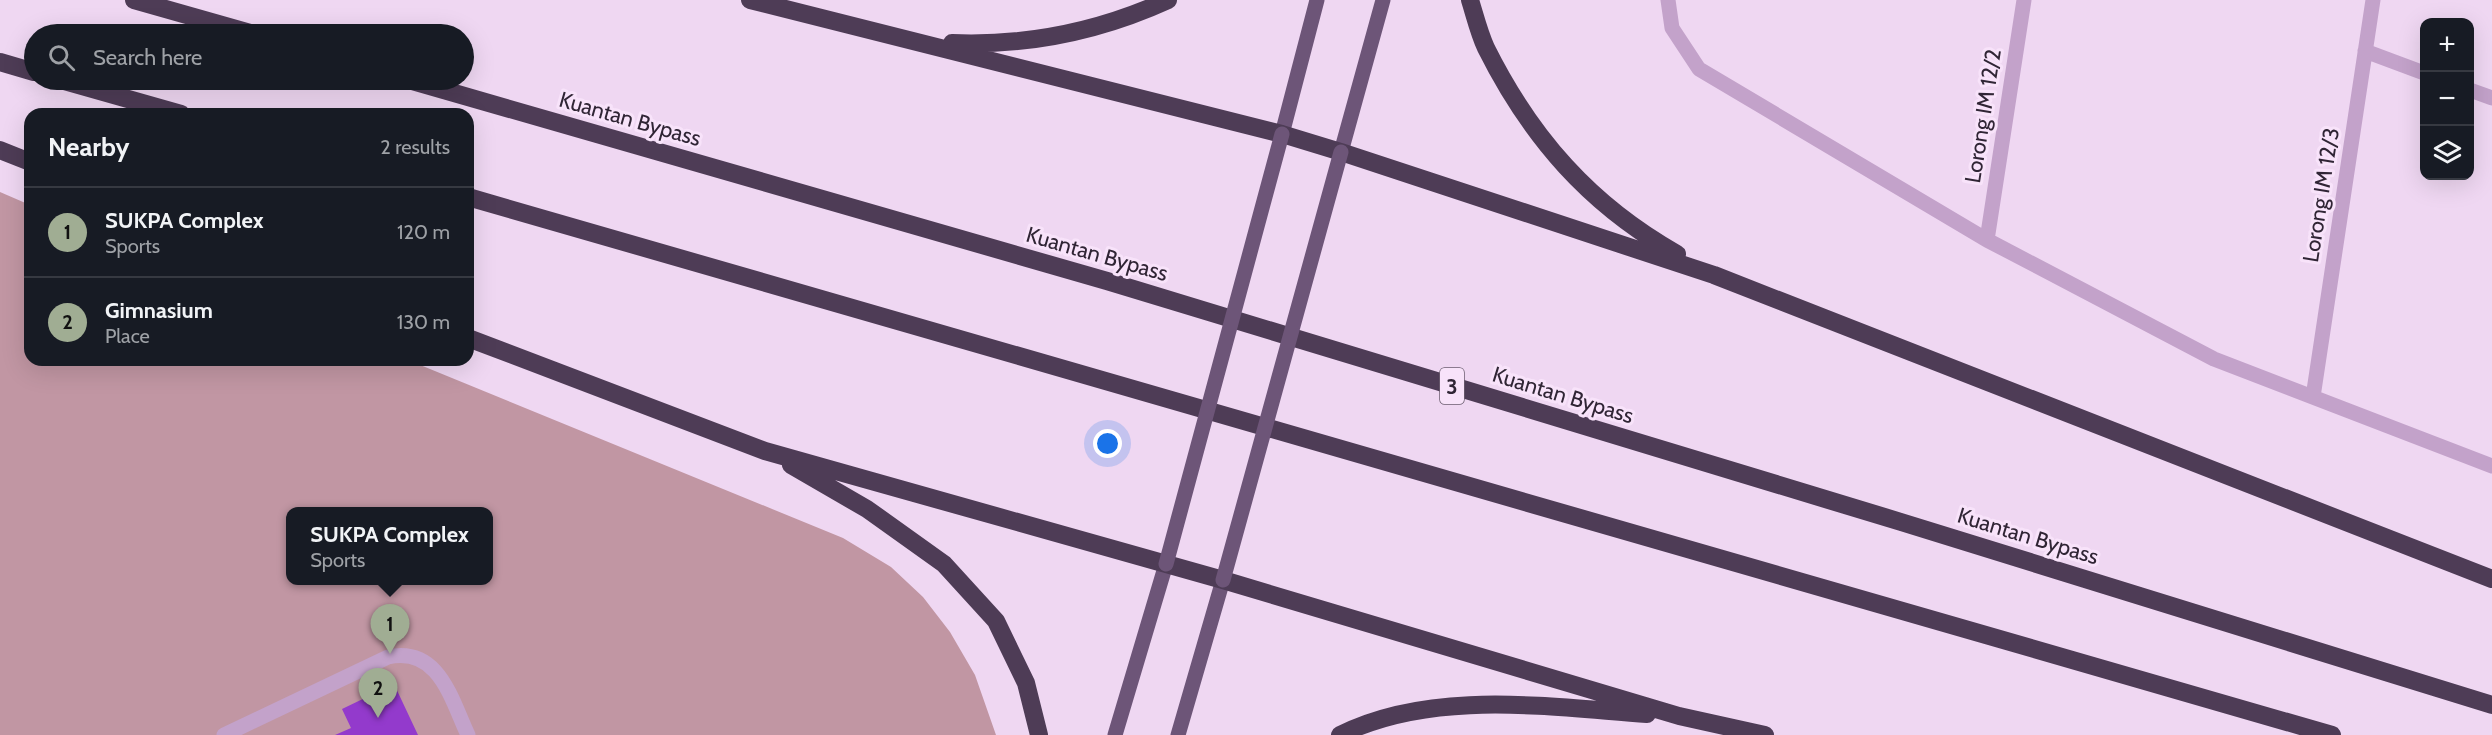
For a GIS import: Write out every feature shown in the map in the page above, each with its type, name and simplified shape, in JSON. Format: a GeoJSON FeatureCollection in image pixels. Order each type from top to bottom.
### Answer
{"type":"FeatureCollection","features":[{"type":"Feature","properties":{"kind":"highway"},"geometry":{"type":"LineString","coordinates":[[134,0],[219,24]]}},
{"type":"Feature","properties":{"kind":"highway"},"geometry":{"type":"LineString","coordinates":[[750,0],[1282,134],[1714,275],[2492,579]]}},
{"type":"Feature","properties":{"kind":"highway"},"geometry":{"type":"LineString","coordinates":[[911,41],[984,44],[1058,36],[1129,18],[1168,0]]}},
{"type":"Feature","properties":{"kind":"highway"},"geometry":{"type":"LineString","coordinates":[[1470,0],[1485,46],[1526,119],[1579,183],[1642,235],[1714,275]]}},
{"type":"Feature","properties":{"kind":"highway"},"geometry":{"type":"LineString","coordinates":[[0,62],[24,69]]}},
{"type":"Feature","properties":{"kind":"highway"},"geometry":{"type":"LineString","coordinates":[[97,90],[160,108]]}},
{"type":"Feature","properties":{"kind":"highway","name":"Kuantan Bypass"},"geometry":{"type":"LineString","coordinates":[[444,90],[1107,281],[2492,705]]}},
{"type":"Feature","properties":{"kind":"highway"},"geometry":{"type":"LineString","coordinates":[[0,150],[24,160]]}},
{"type":"Feature","properties":{"kind":"highway"},"geometry":{"type":"LineString","coordinates":[[474,199],[2332,735]]}},
{"type":"Feature","properties":{"kind":"highway"},"geometry":{"type":"LineString","coordinates":[[474,340],[765,451],[1223,580],[1678,716],[1766,735]]}},
{"type":"Feature","properties":{"kind":"highway"},"geometry":{"type":"LineString","coordinates":[[765,451],[867,509],[944,564],[996,621],[1026,683],[1039,735]]}},
{"type":"Feature","properties":{"kind":"highway"},"geometry":{"type":"LineString","coordinates":[[1340,735],[1358,726],[1419,709],[1515,705],[1678,716]]}},
{"type":"Feature","properties":{"kind":"main road"},"geometry":{"type":"LineString","coordinates":[[1116,735],[1166,564],[1317,0]]}},
{"type":"Feature","properties":{"kind":"main road"},"geometry":{"type":"LineString","coordinates":[[1178,735],[1383,0]]}},
{"type":"Feature","properties":{"kind":"street"},"geometry":{"type":"LineString","coordinates":[[1668,0],[1672,28],[1699,69],[1987,240],[2214,359],[2492,466]]}},
{"type":"Feature","properties":{"kind":"street","name":"Lorong IM 12/2"},"geometry":{"type":"LineString","coordinates":[[1987,240],[2024,0]]}},
{"type":"Feature","properties":{"kind":"street","name":"Lorong IM 12/3"},"geometry":{"type":"LineString","coordinates":[[2313,397],[2373,0]]}},
{"type":"Feature","properties":{"kind":"street"},"geometry":{"type":"LineString","coordinates":[[2365,51],[2421,72]]}},
{"type":"Feature","properties":{"kind":"street"},"geometry":{"type":"LineString","coordinates":[[2474,92],[2492,98]]}},
{"type":"Feature","properties":{"kind":"street"},"geometry":{"type":"LineString","coordinates":[[224,735],[388,657],[399,654],[420,659],[437,672],[468,735]]}},
{"type":"Feature","properties":{"kind":"shaded area"},"geometry":{"type":"Polygon","coordinates":[[[0,192],[24,202],[24,366],[423,366],[843,538],[891,567],[923,597],[950,632],[975,675],[996,735],[0,735],[0,192]]]}},
{"type":"Feature","properties":{"kind":"building"},"geometry":{"type":"Polygon","coordinates":[[[394,684],[418,735],[335,735],[351,728],[342,709],[394,684]]]}},
{"type":"Feature","properties":{"kind":"place","name":"SUKPA Complex"},"geometry":{"type":"Point","coordinates":[390,654]}},
{"type":"Feature","properties":{"kind":"place","name":"Gimnasium"},"geometry":{"type":"Point","coordinates":[378,718]}}]}
